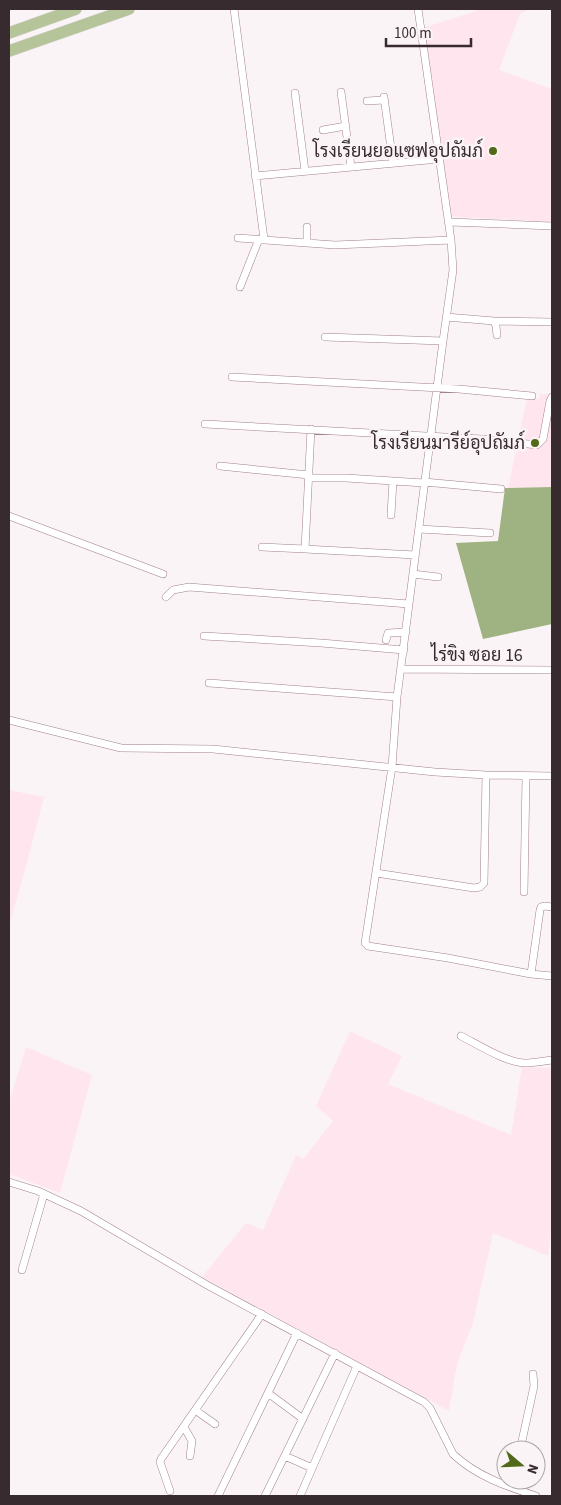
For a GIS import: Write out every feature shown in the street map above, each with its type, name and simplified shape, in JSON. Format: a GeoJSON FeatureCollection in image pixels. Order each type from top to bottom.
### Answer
{"type":"FeatureCollection","features":[{"type":"Feature","properties":{"kind":"main road"},"geometry":{"type":"LineString","coordinates":[[9,33],[76,9]]}},
{"type":"Feature","properties":{"kind":"main road"},"geometry":{"type":"LineString","coordinates":[[9,52],[129,9]]}},
{"type":"Feature","properties":{"kind":"street"},"geometry":{"type":"LineString","coordinates":[[234,9],[261,239],[240,287]]}},
{"type":"Feature","properties":{"kind":"street"},"geometry":{"type":"LineString","coordinates":[[418,9],[449,222],[453,270],[397,698],[392,767],[365,942],[368,946],[552,976]]}},
{"type":"Feature","properties":{"kind":"street"},"geometry":{"type":"LineString","coordinates":[[341,92],[351,167]]}},
{"type":"Feature","properties":{"kind":"street"},"geometry":{"type":"LineString","coordinates":[[295,93],[305,172]]}},
{"type":"Feature","properties":{"kind":"street"},"geometry":{"type":"LineString","coordinates":[[367,101],[384,99],[393,163]]}},
{"type":"Feature","properties":{"kind":"street"},"geometry":{"type":"LineString","coordinates":[[323,130],[346,126]]}},
{"type":"Feature","properties":{"kind":"street"},"geometry":{"type":"LineString","coordinates":[[255,176],[439,159]]}},
{"type":"Feature","properties":{"kind":"street"},"geometry":{"type":"LineString","coordinates":[[449,222],[552,226]]}},
{"type":"Feature","properties":{"kind":"street"},"geometry":{"type":"LineString","coordinates":[[307,227],[307,242]]}},
{"type":"Feature","properties":{"kind":"street"},"geometry":{"type":"LineString","coordinates":[[238,238],[345,245],[451,240]]}},
{"type":"Feature","properties":{"kind":"street"},"geometry":{"type":"LineString","coordinates":[[446,317],[494,321],[552,322]]}},
{"type":"Feature","properties":{"kind":"street"},"geometry":{"type":"LineString","coordinates":[[494,321],[496,334]]}},
{"type":"Feature","properties":{"kind":"street"},"geometry":{"type":"LineString","coordinates":[[325,337],[443,341]]}},
{"type":"Feature","properties":{"kind":"street"},"geometry":{"type":"LineString","coordinates":[[232,377],[532,396]]}},
{"type":"Feature","properties":{"kind":"street"},"geometry":{"type":"LineString","coordinates":[[205,424],[482,439],[537,445],[543,439],[552,397]]}},
{"type":"Feature","properties":{"kind":"street"},"geometry":{"type":"LineString","coordinates":[[306,549],[310,429]]}},
{"type":"Feature","properties":{"kind":"street"},"geometry":{"type":"LineString","coordinates":[[220,466],[308,477],[501,489]]}},
{"type":"Feature","properties":{"kind":"street"},"geometry":{"type":"LineString","coordinates":[[391,515],[393,481]]}},
{"type":"Feature","properties":{"kind":"street"},"geometry":{"type":"LineString","coordinates":[[9,516],[164,574]]}},
{"type":"Feature","properties":{"kind":"street"},"geometry":{"type":"LineString","coordinates":[[419,529],[490,533]]}},
{"type":"Feature","properties":{"kind":"street"},"geometry":{"type":"LineString","coordinates":[[262,547],[415,555]]}},
{"type":"Feature","properties":{"kind":"street"},"geometry":{"type":"LineString","coordinates":[[413,574],[438,577]]}},
{"type":"Feature","properties":{"kind":"street"},"geometry":{"type":"LineString","coordinates":[[166,597],[174,590],[189,587],[409,604]]}},
{"type":"Feature","properties":{"kind":"street"},"geometry":{"type":"LineString","coordinates":[[386,640],[388,633],[406,632]]}},
{"type":"Feature","properties":{"kind":"street"},"geometry":{"type":"LineString","coordinates":[[204,636],[404,650]]}},
{"type":"Feature","properties":{"kind":"street","name":"ไร่ขิง ซอย 16"},"geometry":{"type":"LineString","coordinates":[[402,669],[552,670]]}},
{"type":"Feature","properties":{"kind":"street"},"geometry":{"type":"LineString","coordinates":[[209,683],[397,698]]}},
{"type":"Feature","properties":{"kind":"street"},"geometry":{"type":"LineString","coordinates":[[9,720],[121,748],[213,749],[435,772],[486,776],[552,776]]}},
{"type":"Feature","properties":{"kind":"street"},"geometry":{"type":"LineString","coordinates":[[376,873],[474,888],[482,886],[484,883],[486,776]]}},
{"type":"Feature","properties":{"kind":"street"},"geometry":{"type":"LineString","coordinates":[[524,892],[526,776]]}},
{"type":"Feature","properties":{"kind":"street"},"geometry":{"type":"LineString","coordinates":[[531,974],[540,910],[541,907],[552,907]]}},
{"type":"Feature","properties":{"kind":"street"},"geometry":{"type":"LineString","coordinates":[[461,1036],[496,1054],[517,1062],[552,1060]]}},
{"type":"Feature","properties":{"kind":"street"},"geometry":{"type":"LineString","coordinates":[[9,1182],[44,1194],[81,1211],[190,1276],[424,1402],[430,1408],[453,1454],[479,1474],[496,1479]]}},
{"type":"Feature","properties":{"kind":"street"},"geometry":{"type":"LineString","coordinates":[[22,1270],[44,1194]]}},
{"type":"Feature","properties":{"kind":"street"},"geometry":{"type":"LineString","coordinates":[[170,1491],[160,1462],[262,1314]]}},
{"type":"Feature","properties":{"kind":"street"},"geometry":{"type":"LineString","coordinates":[[218,1496],[297,1333]]}},
{"type":"Feature","properties":{"kind":"street"},"geometry":{"type":"LineString","coordinates":[[265,1496],[335,1353]]}},
{"type":"Feature","properties":{"kind":"street"},"geometry":{"type":"LineString","coordinates":[[300,1496],[357,1366]]}},
{"type":"Feature","properties":{"kind":"street"},"geometry":{"type":"LineString","coordinates":[[522,1440],[534,1386],[533,1374]]}},
{"type":"Feature","properties":{"kind":"street"},"geometry":{"type":"LineString","coordinates":[[268,1393],[303,1419]]}},
{"type":"Feature","properties":{"kind":"street"},"geometry":{"type":"LineString","coordinates":[[195,1410],[215,1424]]}},
{"type":"Feature","properties":{"kind":"street"},"geometry":{"type":"LineString","coordinates":[[184,1427],[192,1441],[190,1456]]}},
{"type":"Feature","properties":{"kind":"street"},"geometry":{"type":"LineString","coordinates":[[285,1456],[312,1468]]}},
{"type":"Feature","properties":{"kind":"street"},"geometry":{"type":"LineString","coordinates":[[519,1494],[536,1496]]}},
{"type":"Feature","properties":{"kind":"shaded area","name":"โรงเรียนยอแซฟอุปถัมภ์"},"geometry":{"type":"Polygon","coordinates":[[[482,9],[529,9],[520,14],[499,70],[552,89],[552,222],[445,216],[443,213],[417,30],[482,9]]]}},
{"type":"Feature","properties":{"kind":"shaded area","name":"โรงเรียนมารีย์อุปถัมภ์"},"geometry":{"type":"Polygon","coordinates":[[[540,394],[552,394],[552,487],[508,488],[527,398],[539,399],[540,394]]]}},
{"type":"Feature","properties":{"kind":"shaded area"},"geometry":{"type":"Polygon","coordinates":[[[552,487],[552,624],[483,639],[456,543],[498,541],[505,488],[552,487]]]}},
{"type":"Feature","properties":{"kind":"shaded area"},"geometry":{"type":"Polygon","coordinates":[[[9,790],[44,797],[9,926],[9,790]]]}},
{"type":"Feature","properties":{"kind":"shaded area"},"geometry":{"type":"Polygon","coordinates":[[[350,1031],[402,1056],[388,1084],[511,1135],[522,1067],[552,1068],[552,1225],[548,1256],[493,1233],[473,1323],[457,1364],[449,1411],[202,1277],[246,1223],[263,1230],[296,1155],[303,1159],[333,1121],[316,1106],[350,1031]]]}},
{"type":"Feature","properties":{"kind":"shaded area"},"geometry":{"type":"Polygon","coordinates":[[[26,1047],[92,1075],[60,1193],[9,1174],[9,1103],[26,1047]]]}},
{"type":"Feature","properties":{"kind":"place","name":"โรงเรียนยอแซฟอุปถัมภ์"},"geometry":{"type":"Point","coordinates":[493,151]}},
{"type":"Feature","properties":{"kind":"place","name":"โรงเรียนมารีย์อุปถัมภ์"},"geometry":{"type":"Point","coordinates":[535,443]}}]}
